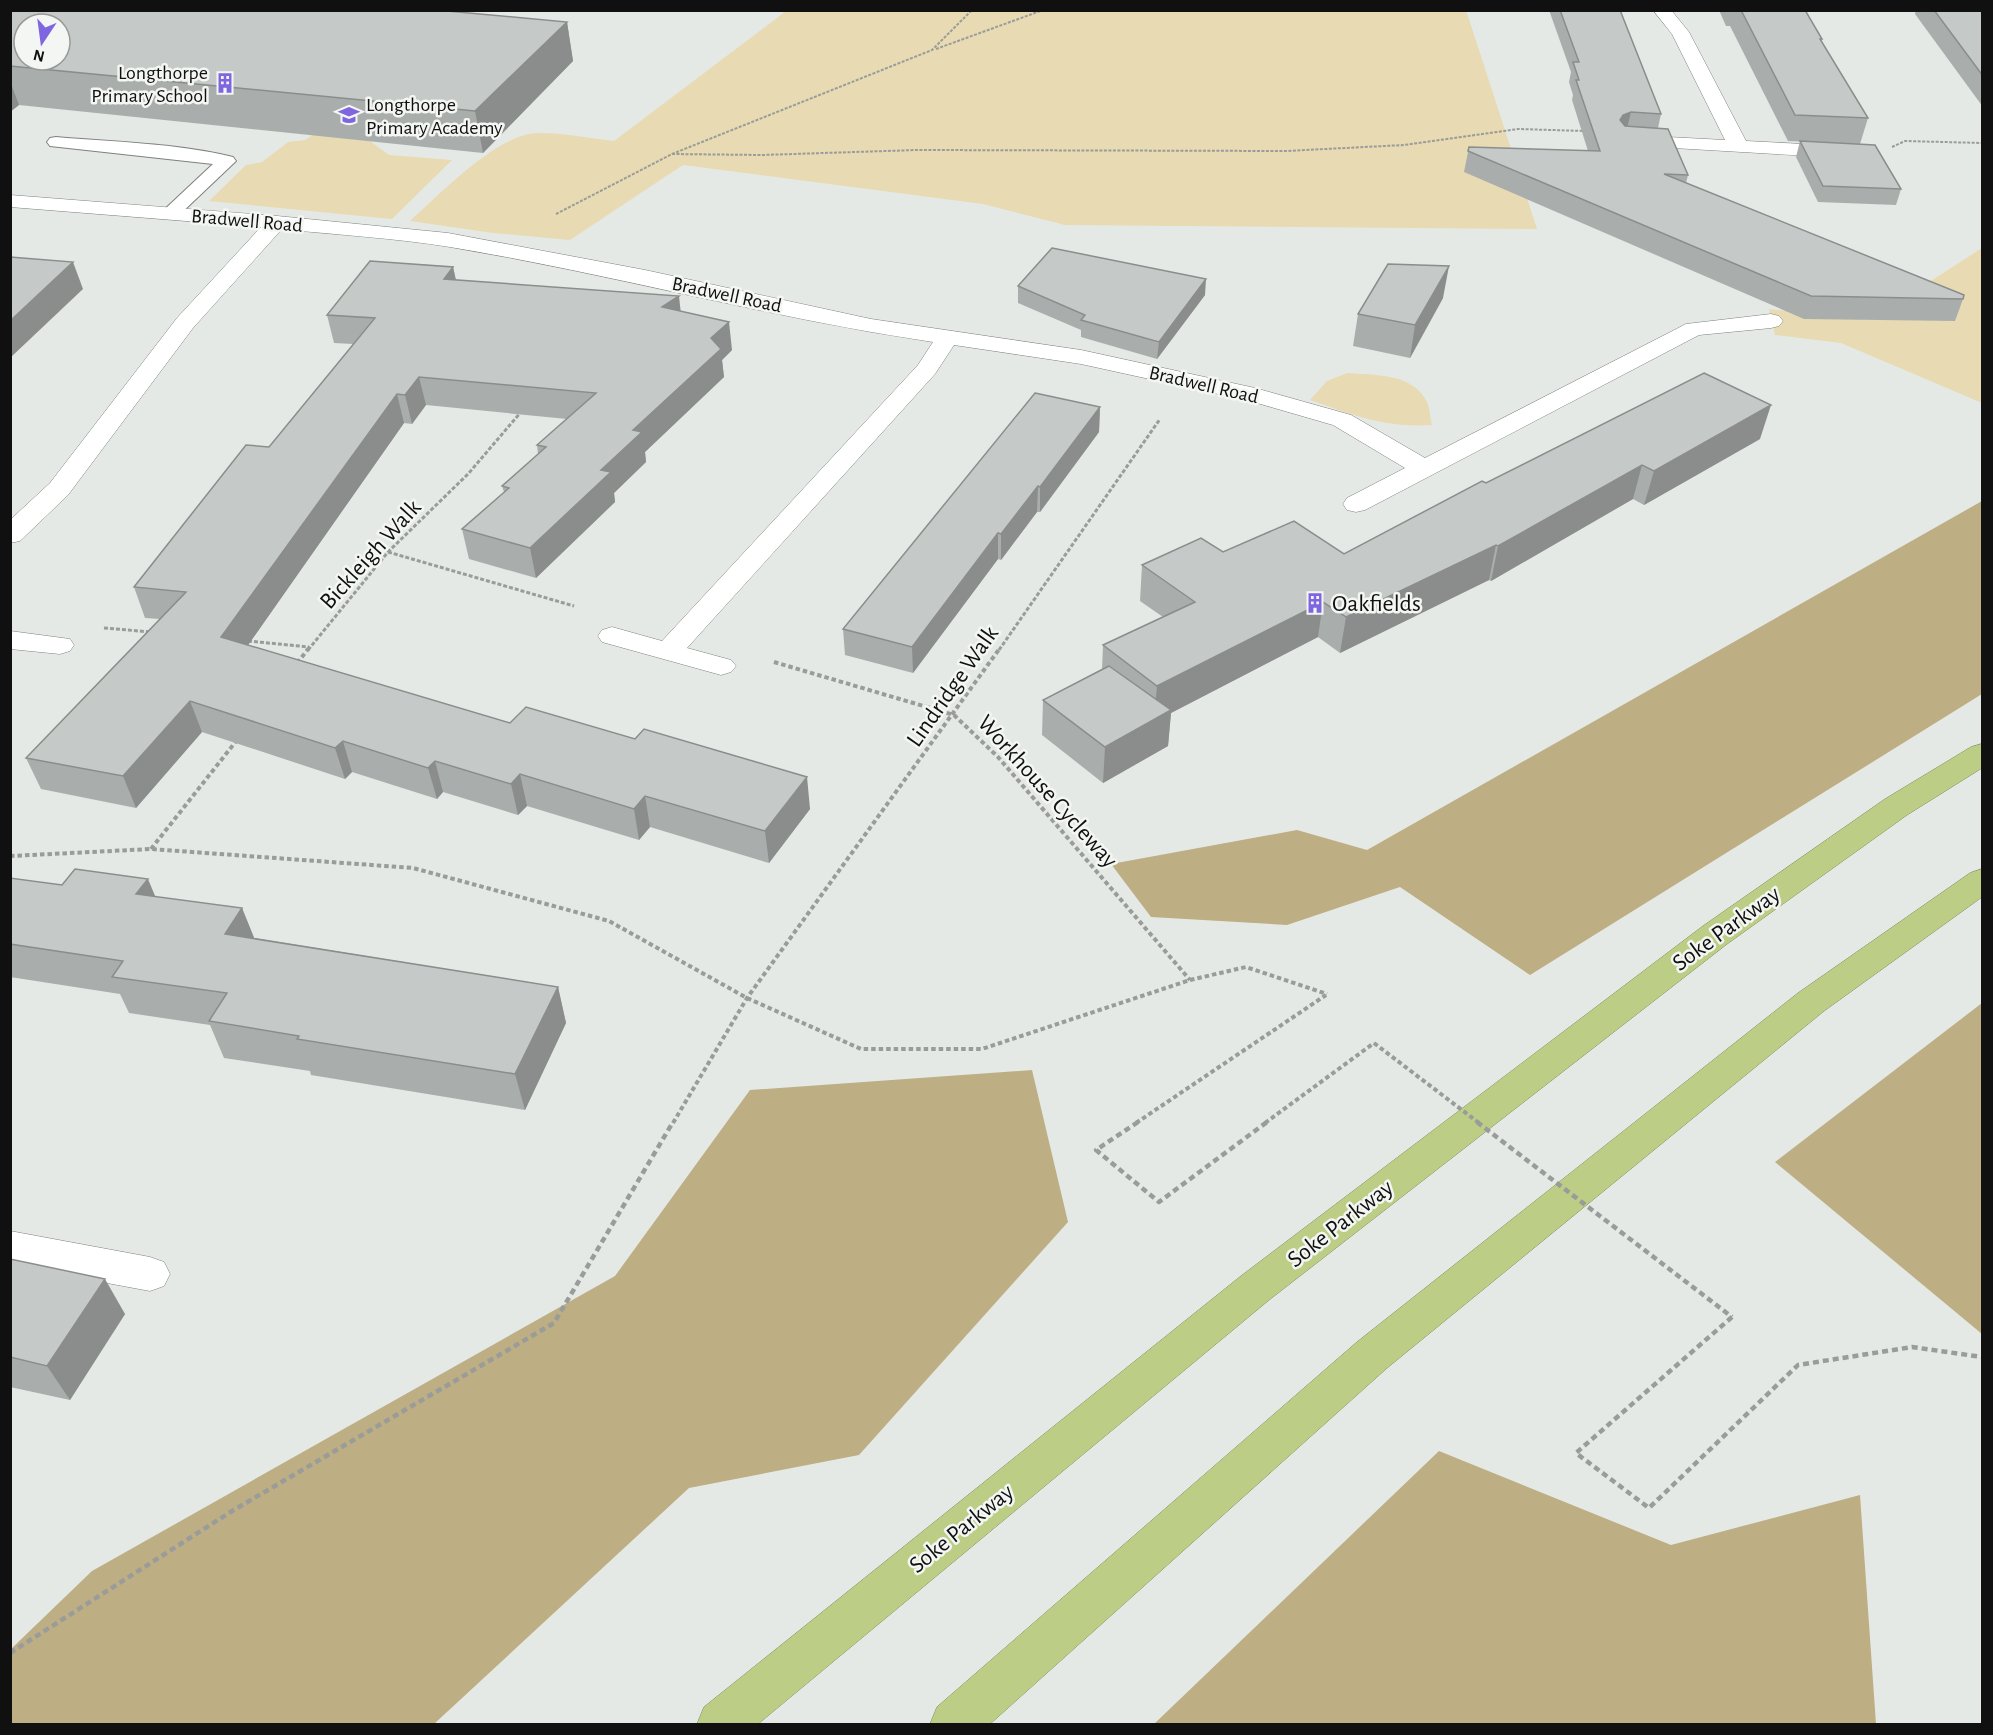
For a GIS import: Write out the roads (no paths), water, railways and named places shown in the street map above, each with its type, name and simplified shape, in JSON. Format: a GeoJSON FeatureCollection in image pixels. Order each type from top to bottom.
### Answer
{"type":"FeatureCollection","features":[{"type":"Feature","properties":{"kind":"highway","name":"Soke Parkway"},"geometry":{"type":"LineString","coordinates":[[721,1725],[1283,1266],[1714,935],[1896,807],[1983,754]]}},
{"type":"Feature","properties":{"kind":"highway"},"geometry":{"type":"LineString","coordinates":[[954,1725],[1372,1355],[1811,1002],[1983,881]]}},
{"type":"Feature","properties":{"kind":"street"},"geometry":{"type":"LineString","coordinates":[[1661,10],[1680,32],[1740,147]]}},
{"type":"Feature","properties":{"kind":"street"},"geometry":{"type":"LineString","coordinates":[[1627,141],[1880,153]]}},
{"type":"Feature","properties":{"kind":"street","name":"Bradwell Road"},"geometry":{"type":"LineString","coordinates":[[10,201],[278,222],[448,240],[645,277],[871,326],[1081,357],[1256,395],[1342,420],[1423,468]]}},
{"type":"Feature","properties":{"kind":"street"},"geometry":{"type":"LineString","coordinates":[[10,536],[59,489],[185,323],[278,222]]}},
{"type":"Feature","properties":{"kind":"street"},"geometry":{"type":"LineString","coordinates":[[1356,504],[1694,329],[1771,321]]}},
{"type":"Feature","properties":{"kind":"street"},"geometry":{"type":"LineString","coordinates":[[668,651],[927,369],[947,338]]}},
{"type":"Feature","properties":{"kind":"street"},"geometry":{"type":"LineString","coordinates":[[612,636],[721,666]]}},
{"type":"Feature","properties":{"kind":"street"},"geometry":{"type":"LineString","coordinates":[[10,640],[60,645]]}},
{"type":"Feature","properties":{"kind":"street"},"geometry":{"type":"LineString","coordinates":[[10,1248],[150,1274]]}},
{"type":"Feature","properties":{"kind":"lane"},"geometry":{"type":"LineString","coordinates":[[56,142],[190,155],[227,161],[171,213]]}},
{"type":"Feature","properties":{"kind":"place","name":"Longthorpe Primary School"},"geometry":{"type":"Point","coordinates":[225,83]}},
{"type":"Feature","properties":{"kind":"place","name":"Longthorpe Primary Academy"},"geometry":{"type":"Point","coordinates":[349,115]}},
{"type":"Feature","properties":{"kind":"place","name":"Oakfields"},"geometry":{"type":"Point","coordinates":[1315,603]}}]}
